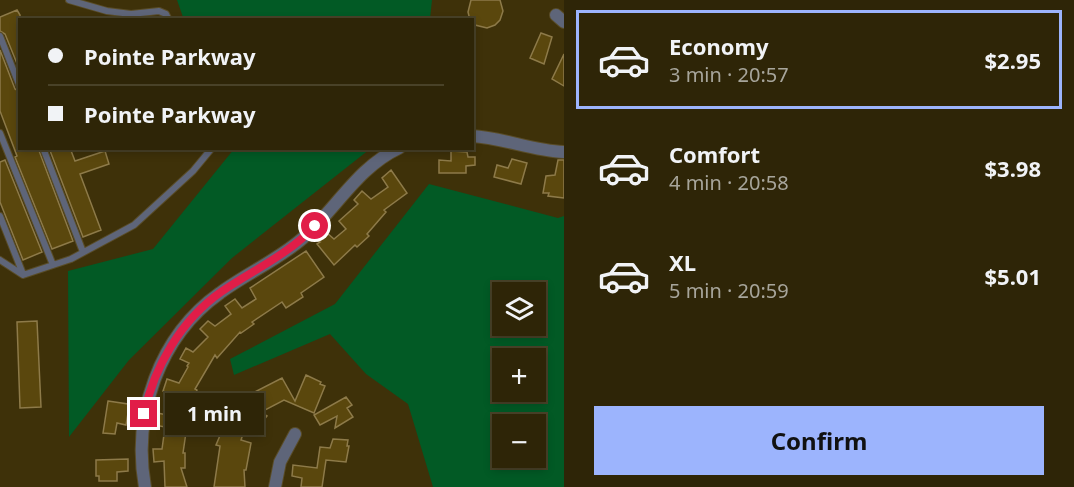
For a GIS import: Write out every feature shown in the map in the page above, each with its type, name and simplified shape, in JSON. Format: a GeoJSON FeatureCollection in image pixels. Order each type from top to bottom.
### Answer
{"type":"FeatureCollection","features":[{"type":"Feature","properties":{"kind":"street"},"geometry":{"type":"LineString","coordinates":[[474,136],[510,141],[546,152],[564,152]]}},
{"type":"Feature","properties":{"kind":"street"},"geometry":{"type":"LineString","coordinates":[[145,487],[141,442],[147,401],[157,374],[180,333],[209,301],[285,253],[305,236],[366,170],[396,150]]}},
{"type":"Feature","properties":{"kind":"street"},"geometry":{"type":"LineString","coordinates":[[275,487],[280,462],[295,434]]}},
{"type":"Feature","properties":{"kind":"lane"},"geometry":{"type":"LineString","coordinates":[[69,0],[107,11],[131,14],[159,11],[166,14],[168,18]]}},
{"type":"Feature","properties":{"kind":"lane"},"geometry":{"type":"LineString","coordinates":[[0,36],[18,82]]}},
{"type":"Feature","properties":{"kind":"lane"},"geometry":{"type":"LineString","coordinates":[[0,132],[53,265]]}},
{"type":"Feature","properties":{"kind":"lane"},"geometry":{"type":"LineString","coordinates":[[44,150],[83,252]]}},
{"type":"Feature","properties":{"kind":"lane"},"geometry":{"type":"LineString","coordinates":[[0,260],[23,274],[53,265],[83,252],[134,225],[193,171],[210,150]]}},
{"type":"Feature","properties":{"kind":"lane"},"geometry":{"type":"LineString","coordinates":[[0,216],[23,274]]}},
{"type":"Feature","properties":{"kind":"green space"},"geometry":{"type":"Polygon","coordinates":[[[177,0],[432,0],[430,18],[183,18],[177,0]]]}},
{"type":"Feature","properties":{"kind":"green space"},"geometry":{"type":"Polygon","coordinates":[[[233,150],[369,150],[232,258],[129,360],[69,437],[68,271],[153,249],[233,150]]]}},
{"type":"Feature","properties":{"kind":"green space"},"geometry":{"type":"Polygon","coordinates":[[[429,184],[558,218],[564,216],[564,487],[433,487],[408,404],[366,374],[330,334],[234,375],[230,359],[335,304],[429,184]]]}},
{"type":"Feature","properties":{"kind":"building"},"geometry":{"type":"Polygon","coordinates":[[[471,0],[500,0],[503,11],[500,20],[487,28],[475,25],[474,18],[470,18],[468,12],[471,0]]]}},
{"type":"Feature","properties":{"kind":"building"},"geometry":{"type":"Polygon","coordinates":[[[17,10],[20,15],[18,18],[18,66],[5,34],[0,31],[0,17],[17,10]]]}},
{"type":"Feature","properties":{"kind":"building"},"geometry":{"type":"Polygon","coordinates":[[[541,33],[552,37],[544,64],[530,58],[541,33]]]}},
{"type":"Feature","properties":{"kind":"building"},"geometry":{"type":"Polygon","coordinates":[[[0,50],[15,89],[18,91],[18,150],[39,150],[73,241],[52,249],[15,157],[17,156],[0,111],[0,50]]]}},
{"type":"Feature","properties":{"kind":"building"},"geometry":{"type":"Polygon","coordinates":[[[564,54],[564,86],[552,79],[564,54]]]}},
{"type":"Feature","properties":{"kind":"building"},"geometry":{"type":"Polygon","coordinates":[[[50,150],[71,150],[75,161],[105,151],[109,164],[80,174],[101,230],[83,237],[50,150]]]}},
{"type":"Feature","properties":{"kind":"building"},"geometry":{"type":"Polygon","coordinates":[[[451,151],[467,152],[468,157],[475,157],[475,165],[466,166],[466,173],[439,173],[439,160],[451,161],[451,151]]]}},
{"type":"Feature","properties":{"kind":"building"},"geometry":{"type":"Polygon","coordinates":[[[512,159],[527,163],[521,184],[494,177],[497,165],[508,168],[512,159]]]}},
{"type":"Feature","properties":{"kind":"building"},"geometry":{"type":"Polygon","coordinates":[[[5,160],[42,252],[23,260],[0,202],[0,162],[5,160]]]}},
{"type":"Feature","properties":{"kind":"building"},"geometry":{"type":"Polygon","coordinates":[[[558,160],[564,160],[564,198],[543,193],[546,176],[555,175],[558,160]]]}},
{"type":"Feature","properties":{"kind":"building"},"geometry":{"type":"Polygon","coordinates":[[[391,170],[407,193],[384,210],[386,212],[367,234],[369,236],[357,247],[355,245],[334,265],[317,244],[320,242],[318,241],[327,233],[334,239],[346,229],[339,221],[358,204],[354,200],[362,191],[371,199],[388,187],[382,178],[391,170]]]}},
{"type":"Feature","properties":{"kind":"building"},"geometry":{"type":"Polygon","coordinates":[[[306,251],[324,277],[301,293],[303,297],[286,308],[282,302],[252,322],[254,324],[240,332],[217,358],[215,355],[195,389],[197,390],[189,412],[183,453],[185,453],[185,468],[181,468],[187,487],[165,487],[164,461],[154,462],[153,449],[162,449],[165,427],[155,425],[157,413],[167,415],[174,395],[163,391],[167,379],[179,383],[189,363],[180,359],[186,348],[193,352],[208,337],[200,329],[208,321],[215,326],[231,314],[225,306],[235,299],[242,308],[256,299],[250,288],[306,251]]]}},
{"type":"Feature","properties":{"kind":"building"},"geometry":{"type":"Polygon","coordinates":[[[37,321],[41,407],[20,408],[17,322],[37,321]]]}},
{"type":"Feature","properties":{"kind":"building"},"geometry":{"type":"Polygon","coordinates":[[[306,375],[325,386],[314,413],[284,400],[261,412],[267,416],[260,425],[251,419],[241,440],[251,443],[246,470],[244,470],[245,487],[214,487],[220,446],[216,445],[230,412],[239,400],[282,378],[295,401],[306,375]]]}},
{"type":"Feature","properties":{"kind":"building"},"geometry":{"type":"Polygon","coordinates":[[[346,397],[352,405],[347,408],[353,417],[335,428],[337,416],[320,425],[314,415],[346,397]]]}},
{"type":"Feature","properties":{"kind":"building"},"geometry":{"type":"Polygon","coordinates":[[[108,401],[128,404],[129,407],[126,425],[117,423],[115,434],[103,433],[108,401]]]}},
{"type":"Feature","properties":{"kind":"building"},"geometry":{"type":"Polygon","coordinates":[[[333,439],[348,440],[346,462],[326,460],[322,487],[301,487],[302,478],[292,476],[293,465],[317,468],[320,447],[330,448],[333,439]]]}},
{"type":"Feature","properties":{"kind":"building"},"geometry":{"type":"Polygon","coordinates":[[[128,459],[128,471],[117,472],[117,481],[99,481],[99,476],[96,476],[96,460],[128,459]]]}},
{"type":"Feature","properties":{"kind":"route"},"geometry":{"type":"LineString","coordinates":[[144,414],[151,387],[164,360],[180,333],[199,310],[220,292],[285,253],[315,226]]}}]}
